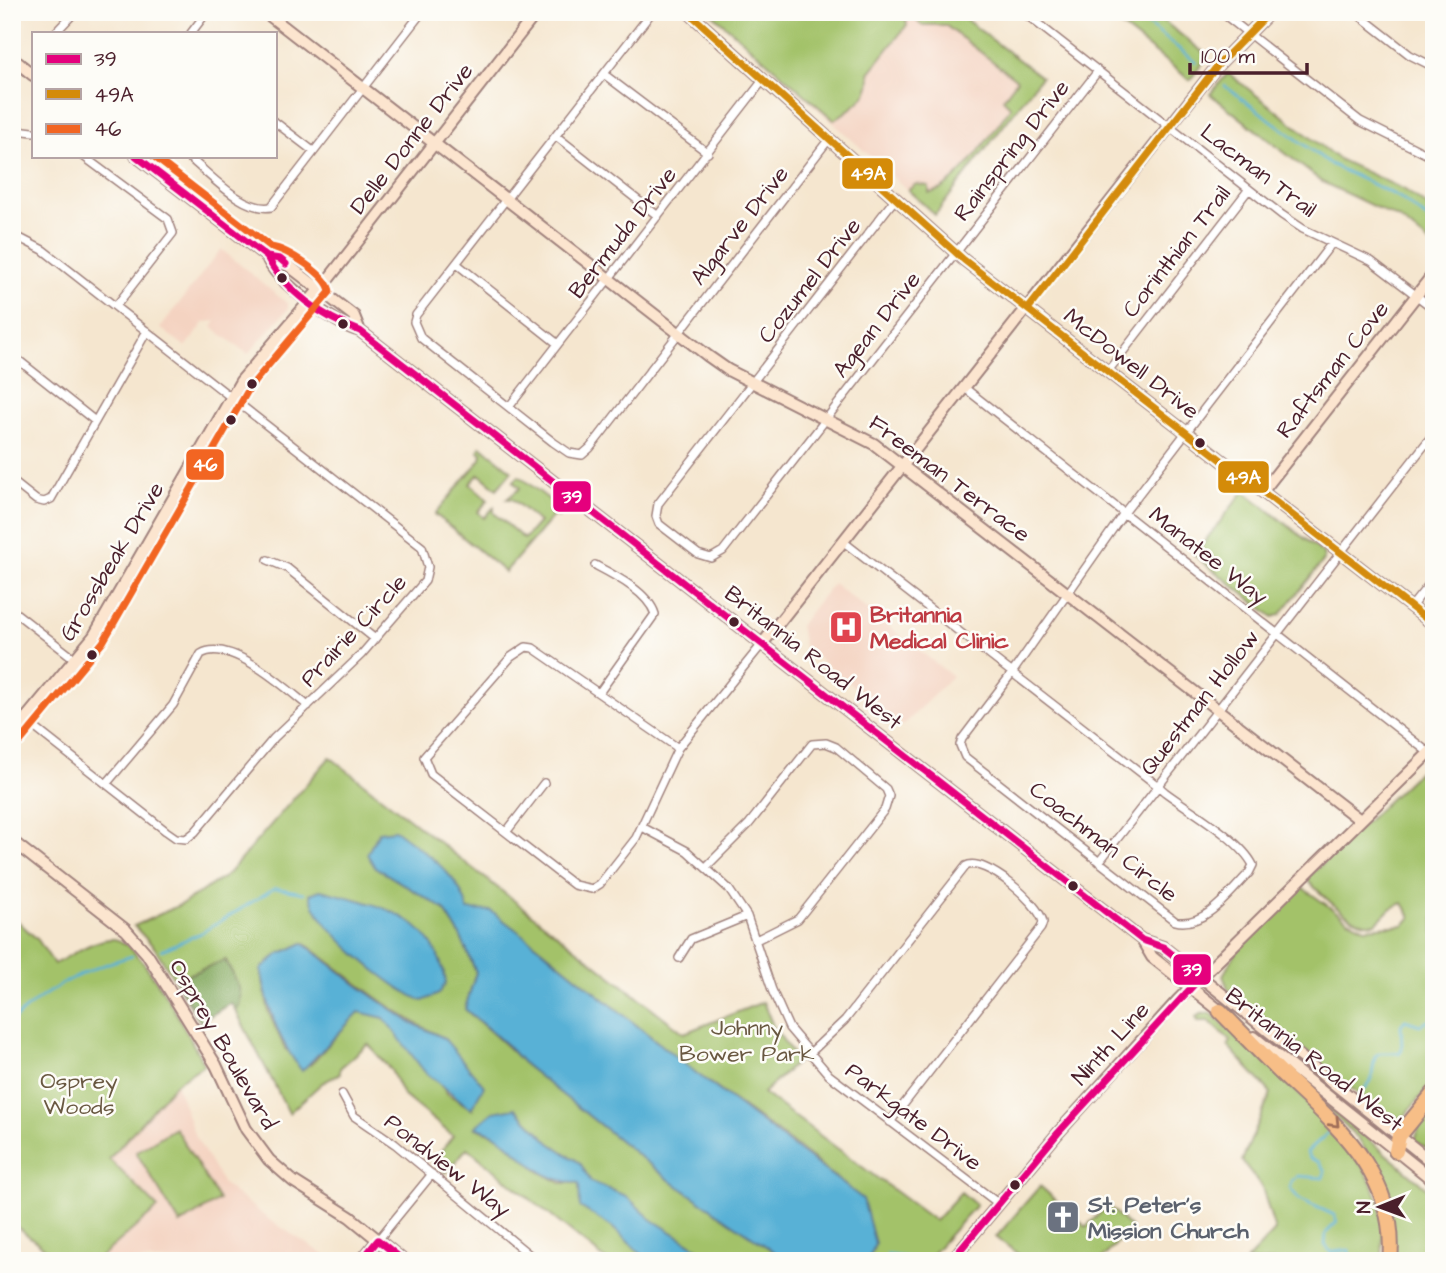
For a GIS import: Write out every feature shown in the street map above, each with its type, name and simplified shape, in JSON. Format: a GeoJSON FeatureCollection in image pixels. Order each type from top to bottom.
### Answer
{"type":"FeatureCollection","features":[{"type":"Feature","properties":{"kind":"highway"},"geometry":{"type":"LineString","coordinates":[[1220,1011],[1318,1097],[1377,1178],[1388,1210],[1392,1242],[1390,1261]]}},
{"type":"Feature","properties":{"kind":"highway"},"geometry":{"type":"LineString","coordinates":[[1398,1143],[1434,1093]]}},
{"type":"Feature","properties":{"kind":"street"},"geometry":{"type":"LineString","coordinates":[[56,32],[75,12]]}},
{"type":"Feature","properties":{"kind":"street"},"geometry":{"type":"LineString","coordinates":[[192,32],[207,12]]}},
{"type":"Feature","properties":{"kind":"street","name":"Freeman Terrace"},"geometry":{"type":"LineString","coordinates":[[265,12],[728,370],[864,437],[905,467],[1360,820]]}},
{"type":"Feature","properties":{"kind":"street"},"geometry":{"type":"LineString","coordinates":[[190,158],[259,209],[271,207],[420,15],[411,12]]}},
{"type":"Feature","properties":{"kind":"street","name":"Delle Donne Drive"},"geometry":{"type":"LineString","coordinates":[[311,301],[537,12]]}},
{"type":"Feature","properties":{"kind":"street"},"geometry":{"type":"LineString","coordinates":[[509,407],[421,338],[414,328],[416,315],[652,12]]}},
{"type":"Feature","properties":{"kind":"street","name":"McDowell Drive"},"geometry":{"type":"LineString","coordinates":[[688,12],[955,253],[1434,625]]}},
{"type":"Feature","properties":{"kind":"street","name":"Lacman Trail"},"geometry":{"type":"LineString","coordinates":[[1023,12],[1294,224],[1371,261],[1434,309]]}},
{"type":"Feature","properties":{"kind":"street"},"geometry":{"type":"LineString","coordinates":[[1221,12],[1360,121],[1434,158]]}},
{"type":"Feature","properties":{"kind":"street"},"geometry":{"type":"LineString","coordinates":[[678,748],[533,649],[526,647],[510,657],[426,751],[425,766],[431,774],[574,885],[592,889],[600,884],[642,827],[653,797],[678,748],[905,467],[1217,65],[1270,12]]}},
{"type":"Feature","properties":{"kind":"street"},"geometry":{"type":"LineString","coordinates":[[1355,12],[1410,55],[1434,67]]}},
{"type":"Feature","properties":{"kind":"street"},"geometry":{"type":"LineString","coordinates":[[12,58],[32,74]]}},
{"type":"Feature","properties":{"kind":"street","name":"Rainspring Drive"},"geometry":{"type":"LineString","coordinates":[[955,253],[1098,71]]}},
{"type":"Feature","properties":{"kind":"street"},"geometry":{"type":"LineString","coordinates":[[605,75],[708,153]]}},
{"type":"Feature","properties":{"kind":"street","name":"Bermuda Drive"},"geometry":{"type":"LineString","coordinates":[[509,407],[764,79]]}},
{"type":"Feature","properties":{"kind":"street"},"geometry":{"type":"LineString","coordinates":[[276,123],[313,151]]}},
{"type":"Feature","properties":{"kind":"street"},"geometry":{"type":"LineString","coordinates":[[556,136],[658,216]]}},
{"type":"Feature","properties":{"kind":"street","name":"Algarve Drive"},"geometry":{"type":"LineString","coordinates":[[509,407],[569,453],[582,455],[829,139]]}},
{"type":"Feature","properties":{"kind":"street"},"geometry":{"type":"LineString","coordinates":[[86,158],[168,219],[173,233],[116,306]]}},
{"type":"Feature","properties":{"kind":"street","name":"Britannia Road West"},"geometry":{"type":"LineString","coordinates":[[139,158],[267,257],[280,258],[354,316],[360,331]]}},
{"type":"Feature","properties":{"kind":"street","name":"Corinthian Trail"},"geometry":{"type":"LineString","coordinates":[[1108,371],[1249,189]]}},
{"type":"Feature","properties":{"kind":"street","name":"Cozumel Drive"},"geometry":{"type":"LineString","coordinates":[[826,418],[723,551],[711,558],[698,554],[659,524],[656,510],[895,199]]}},
{"type":"Feature","properties":{"kind":"street","name":"Prairie Circle"},"geometry":{"type":"LineString","coordinates":[[12,234],[37,246],[116,306],[422,547],[428,567],[425,581],[375,639],[274,738],[195,832],[186,839],[166,831],[25,720]]}},
{"type":"Feature","properties":{"kind":"street"},"geometry":{"type":"LineString","coordinates":[[1012,673],[1124,513],[1332,243]]}},
{"type":"Feature","properties":{"kind":"street","name":"Agean Drive"},"geometry":{"type":"LineString","coordinates":[[826,418],[955,253]]}},
{"type":"Feature","properties":{"kind":"street","name":"Britannia Road West"},"geometry":{"type":"LineString","coordinates":[[267,257],[271,269],[344,327],[360,331],[1142,940],[1163,947],[1201,977],[1378,1119],[1434,1181]]}},
{"type":"Feature","properties":{"kind":"street"},"geometry":{"type":"LineString","coordinates":[[457,264],[558,344]]}},
{"type":"Feature","properties":{"kind":"street","name":"Raftsman Cove"},"geometry":{"type":"LineString","coordinates":[[1263,491],[1434,273]]}},
{"type":"Feature","properties":{"kind":"street","name":"Grossbeak Drive"},"geometry":{"type":"LineString","coordinates":[[12,735],[76,660],[102,623],[249,371],[311,301]]}},
{"type":"Feature","properties":{"kind":"street"},"geometry":{"type":"LineString","coordinates":[[12,481],[36,500],[44,502],[51,499],[147,331]]}},
{"type":"Feature","properties":{"kind":"street"},"geometry":{"type":"LineString","coordinates":[[12,355],[95,421]]}},
{"type":"Feature","properties":{"kind":"street","name":"Manatee Way"},"geometry":{"type":"LineString","coordinates":[[965,389],[1431,750]]}},
{"type":"Feature","properties":{"kind":"street","name":"Questman Hollow"},"geometry":{"type":"LineString","coordinates":[[1099,862],[1434,433]]}},
{"type":"Feature","properties":{"kind":"street","name":"Coachman Circle"},"geometry":{"type":"LineString","coordinates":[[845,543],[1158,786],[1249,858],[1253,865],[1250,873],[1210,912],[1182,923],[1175,921],[961,752],[962,739],[1012,673]]}},
{"type":"Feature","properties":{"kind":"street"},"geometry":{"type":"LineString","coordinates":[[268,560],[286,568],[375,639]]}},
{"type":"Feature","properties":{"kind":"street"},"geometry":{"type":"LineString","coordinates":[[595,565],[616,576],[652,606],[655,614],[599,693]]}},
{"type":"Feature","properties":{"kind":"street"},"geometry":{"type":"LineString","coordinates":[[1411,607],[1434,578]]}},
{"type":"Feature","properties":{"kind":"street"},"geometry":{"type":"LineString","coordinates":[[12,610],[76,660]]}},
{"type":"Feature","properties":{"kind":"street"},"geometry":{"type":"LineString","coordinates":[[107,783],[173,705],[201,654],[209,649],[219,649],[261,669],[309,706]]}},
{"type":"Feature","properties":{"kind":"street"},"geometry":{"type":"LineString","coordinates":[[707,866],[749,824],[812,744],[826,743],[835,747],[886,789],[890,796],[885,809],[807,910],[785,928],[756,940]]}},
{"type":"Feature","properties":{"kind":"street","name":"Ninth Line"},"geometry":{"type":"LineString","coordinates":[[951,1261],[1074,1114],[1190,987],[1431,750]]}},
{"type":"Feature","properties":{"kind":"street"},"geometry":{"type":"LineString","coordinates":[[507,831],[544,783]]}},
{"type":"Feature","properties":{"kind":"street","name":"Parkgate Drive"},"geometry":{"type":"LineString","coordinates":[[642,827],[676,844],[707,866],[728,888],[747,916],[780,1010],[809,1054],[829,1075],[999,1204]]}},
{"type":"Feature","properties":{"kind":"street","name":"Osprey Boulevard"},"geometry":{"type":"LineString","coordinates":[[12,841],[133,938],[155,964],[216,1065],[241,1121],[257,1145],[286,1175],[337,1208],[404,1261]]}},
{"type":"Feature","properties":{"kind":"street"},"geometry":{"type":"LineString","coordinates":[[809,1054],[845,1020],[966,866],[972,863],[985,865],[1036,906],[1043,922],[1041,928],[890,1122]]}},
{"type":"Feature","properties":{"kind":"street"},"geometry":{"type":"LineString","coordinates":[[679,958],[691,939],[747,916]]}},
{"type":"Feature","properties":{"kind":"street","name":"Britannia Road West"},"geometry":{"type":"LineString","coordinates":[[1142,940],[1152,957],[1220,1011]]}},
{"type":"Feature","properties":{"kind":"street","name":"Pondview Way"},"geometry":{"type":"LineString","coordinates":[[342,1094],[354,1116],[395,1144],[537,1261]]}},
{"type":"Feature","properties":{"kind":"street","name":"Britannia Road West"},"geometry":{"type":"LineString","coordinates":[[1318,1097],[1434,1164]]}},
{"type":"Feature","properties":{"kind":"street"},"geometry":{"type":"LineString","coordinates":[[361,1261],[432,1174]]}},
{"type":"Feature","properties":{"kind":"shaded area"},"geometry":{"type":"Polygon","coordinates":[[[827,12],[956,12],[1041,77],[935,215],[776,71],[827,12]]]}},
{"type":"Feature","properties":{"kind":"shaded area"},"geometry":{"type":"Polygon","coordinates":[[[221,249],[288,304],[288,309],[248,354],[212,327],[216,321],[205,322],[186,347],[160,328],[221,249]]]}},
{"type":"Feature","properties":{"kind":"shaded area"},"geometry":{"type":"Polygon","coordinates":[[[833,583],[952,676],[903,726],[804,647],[800,625],[833,583]]]}},
{"type":"Feature","properties":{"kind":"shaded area"},"geometry":{"type":"Polygon","coordinates":[[[176,1083],[194,1134],[223,1184],[271,1221],[334,1261],[96,1261],[157,1209],[109,1159],[176,1083]]]}},
{"type":"Feature","properties":{"kind":"green space"},"geometry":{"type":"Polygon","coordinates":[[[710,12],[905,12],[907,25],[869,73],[870,81],[865,96],[834,120],[710,12]]]}},
{"type":"Feature","properties":{"kind":"green space"},"geometry":{"type":"Polygon","coordinates":[[[909,12],[956,12],[1041,77],[935,215],[908,190],[916,184],[929,186],[929,193],[940,189],[963,170],[1011,107],[1003,99],[1017,80],[945,25],[921,25],[909,12]]]}},
{"type":"Feature","properties":{"kind":"green space"},"geometry":{"type":"Polygon","coordinates":[[[1103,12],[1152,12],[1208,56],[1190,80],[1103,12]]]}},
{"type":"Feature","properties":{"kind":"green space"},"geometry":{"type":"Polygon","coordinates":[[[1228,73],[1338,159],[1405,190],[1434,211],[1434,247],[1400,219],[1322,182],[1210,94],[1228,73]]]}},
{"type":"Feature","properties":{"kind":"green space"},"geometry":{"type":"Polygon","coordinates":[[[481,446],[512,471],[497,489],[479,474],[470,484],[488,500],[478,512],[484,518],[494,507],[494,513],[524,539],[539,522],[512,499],[507,499],[520,488],[513,482],[519,476],[551,501],[560,513],[558,517],[554,515],[505,572],[435,514],[481,459],[482,453],[478,451],[481,446]]]}},
{"type":"Feature","properties":{"kind":"green space"},"geometry":{"type":"Polygon","coordinates":[[[1244,491],[1323,553],[1324,560],[1280,615],[1273,617],[1194,555],[1244,491]]]}},
{"type":"Feature","properties":{"kind":"green space","name":"Johnny Bower Park"},"geometry":{"type":"Polygon","coordinates":[[[330,757],[684,1033],[763,1002],[773,1026],[798,1061],[763,1093],[935,1221],[961,1192],[976,1205],[926,1261],[868,1261],[875,1244],[862,1199],[799,1148],[696,1073],[534,943],[375,867],[444,909],[460,935],[476,972],[465,1009],[525,1065],[672,1182],[788,1261],[718,1261],[651,1219],[626,1196],[591,1182],[580,1163],[550,1143],[515,1108],[476,1128],[498,1136],[540,1172],[561,1183],[579,1183],[581,1207],[612,1227],[649,1261],[607,1261],[467,1148],[446,1173],[432,1162],[453,1136],[403,1095],[391,1070],[368,1044],[340,1068],[340,1074],[322,1083],[289,1113],[236,1011],[234,978],[226,960],[175,980],[154,947],[134,926],[182,904],[227,875],[330,757]],[[304,943],[279,954],[261,969],[269,1013],[285,1049],[310,1065],[359,1011],[384,1018],[448,1094],[472,1109],[444,1038],[389,1006],[304,943]]]}},
{"type":"Feature","properties":{"kind":"green space"},"geometry":{"type":"Polygon","coordinates":[[[1434,757],[1434,1080],[1405,1116],[1392,1121],[1228,989],[1223,975],[1237,951],[1300,886],[1348,920],[1365,928],[1404,925],[1411,917],[1403,903],[1391,908],[1376,923],[1367,923],[1338,909],[1306,879],[1434,757]]]}},
{"type":"Feature","properties":{"kind":"green space","name":"Osprey Woods"},"geometry":{"type":"Polygon","coordinates":[[[12,916],[38,940],[54,964],[106,939],[125,944],[138,956],[165,994],[204,1065],[176,1083],[109,1159],[158,1208],[96,1261],[61,1261],[12,1223],[12,916]]]}},
{"type":"Feature","properties":{"kind":"green space"},"geometry":{"type":"Polygon","coordinates":[[[225,960],[238,985],[239,1005],[236,1011],[231,1003],[200,1022],[175,980],[225,960]]]}},
{"type":"Feature","properties":{"kind":"green space"},"geometry":{"type":"Polygon","coordinates":[[[1211,1013],[1304,1098],[1349,1148],[1366,1172],[1377,1196],[1382,1220],[1382,1261],[1246,1261],[1275,1231],[1262,1187],[1242,1161],[1271,1093],[1228,1046],[1230,1040],[1209,1021],[1198,1021],[1196,1017],[1211,1013]]]}},
{"type":"Feature","properties":{"kind":"green space"},"geometry":{"type":"Polygon","coordinates":[[[1326,1104],[1434,1194],[1434,1261],[1394,1261],[1390,1211],[1377,1169],[1358,1139],[1331,1113],[1326,1104]]]}},
{"type":"Feature","properties":{"kind":"green space"},"geometry":{"type":"Polygon","coordinates":[[[1434,1107],[1434,1154],[1415,1140],[1419,1127],[1434,1107]]]}},
{"type":"Feature","properties":{"kind":"green space"},"geometry":{"type":"Polygon","coordinates":[[[175,1128],[219,1200],[180,1224],[136,1152],[175,1128]]]}},
{"type":"Feature","properties":{"kind":"green space"},"geometry":{"type":"Polygon","coordinates":[[[1040,1186],[1086,1227],[1108,1205],[1131,1228],[1100,1261],[1027,1261],[996,1237],[1040,1186]]]}},
{"type":"Feature","properties":{"kind":"water"},"geometry":{"type":"Polygon","coordinates":[[[395,830],[449,874],[464,897],[468,910],[491,911],[696,1073],[863,1199],[875,1244],[868,1261],[788,1261],[672,1182],[525,1065],[508,1046],[465,1009],[476,972],[460,935],[444,909],[375,867],[367,854],[379,832],[395,830]]]}},
{"type":"Feature","properties":{"kind":"water"},"geometry":{"type":"Polygon","coordinates":[[[320,890],[383,908],[416,927],[430,941],[440,959],[446,982],[439,994],[423,1001],[410,995],[357,955],[325,922],[315,907],[310,894],[320,890]]]}},
{"type":"Feature","properties":{"kind":"water"},"geometry":{"type":"Polygon","coordinates":[[[303,943],[410,1022],[444,1038],[484,1086],[471,1109],[424,1071],[384,1018],[359,1012],[302,1071],[286,1047],[275,1023],[261,969],[279,954],[303,943]]]}},
{"type":"Feature","properties":{"kind":"water"},"geometry":{"type":"Polygon","coordinates":[[[515,1108],[550,1143],[580,1163],[591,1182],[626,1196],[651,1219],[718,1261],[649,1261],[612,1227],[580,1207],[579,1183],[566,1182],[545,1174],[497,1136],[475,1127],[493,1112],[515,1108]]]}},
{"type":"Feature","properties":{"kind":"waterway"},"geometry":{"type":"LineString","coordinates":[[1132,12],[1196,62]]}},
{"type":"Feature","properties":{"kind":"waterway"},"geometry":{"type":"LineString","coordinates":[[1225,86],[1330,164],[1399,197],[1434,224]]}},
{"type":"Feature","properties":{"kind":"waterway"},"geometry":{"type":"LineString","coordinates":[[162,950],[201,933],[275,888],[304,893]]}},
{"type":"Feature","properties":{"kind":"waterway"},"geometry":{"type":"LineString","coordinates":[[12,1021],[53,989],[98,967],[132,956]]}},
{"type":"Feature","properties":{"kind":"waterway"},"geometry":{"type":"LineString","coordinates":[[1434,999],[1434,1012]]}},
{"type":"Feature","properties":{"kind":"waterway"},"geometry":{"type":"LineString","coordinates":[[1358,1097],[1371,1081],[1375,1056],[1380,1053],[1399,1053],[1402,1049],[1401,1025],[1405,1020],[1420,1025],[1434,1018]]}},
{"type":"Feature","properties":{"kind":"waterway"},"geometry":{"type":"LineString","coordinates":[[1332,1129],[1307,1152],[1309,1158],[1319,1162],[1325,1171],[1323,1178],[1298,1176],[1292,1181],[1290,1188],[1299,1199],[1334,1215],[1337,1222],[1326,1233],[1325,1245],[1331,1252],[1349,1250],[1350,1261]]}},
{"type":"Feature","properties":{"kind":"waterway"},"geometry":{"type":"LineString","coordinates":[[887,1255],[937,1261]]}},
{"type":"Feature","properties":{"kind":"transit line","name":"49A"},"geometry":{"type":"LineString","coordinates":[[688,12],[964,260],[1434,625]]}},
{"type":"Feature","properties":{"kind":"transit line","name":"49A"},"geometry":{"type":"LineString","coordinates":[[1028,309],[1218,65],[1270,12]]}},
{"type":"Feature","properties":{"kind":"transit line","name":"39"},"geometry":{"type":"LineString","coordinates":[[139,158],[267,257],[280,259],[286,264]]}},
{"type":"Feature","properties":{"kind":"transit line","name":"46"},"geometry":{"type":"LineString","coordinates":[[20,742],[103,642],[250,387],[330,292],[323,278],[306,264],[271,247],[156,158]]}},
{"type":"Feature","properties":{"kind":"transit line","name":"39"},"geometry":{"type":"LineString","coordinates":[[267,257],[284,281],[307,302],[333,319],[360,331],[1142,940],[1163,947],[1201,977],[1058,1133],[951,1261]]}},
{"type":"Feature","properties":{"kind":"transit line","name":"39"},"geometry":{"type":"LineString","coordinates":[[361,1261],[378,1240],[404,1261]]}},
{"type":"Feature","properties":{"kind":"place","name":"Britannia Medical Clinic"},"geometry":{"type":"Point","coordinates":[846,627]}},
{"type":"Feature","properties":{"kind":"place","name":"St. Peter’s Mission Church"},"geometry":{"type":"Point","coordinates":[1063,1217]}}]}
